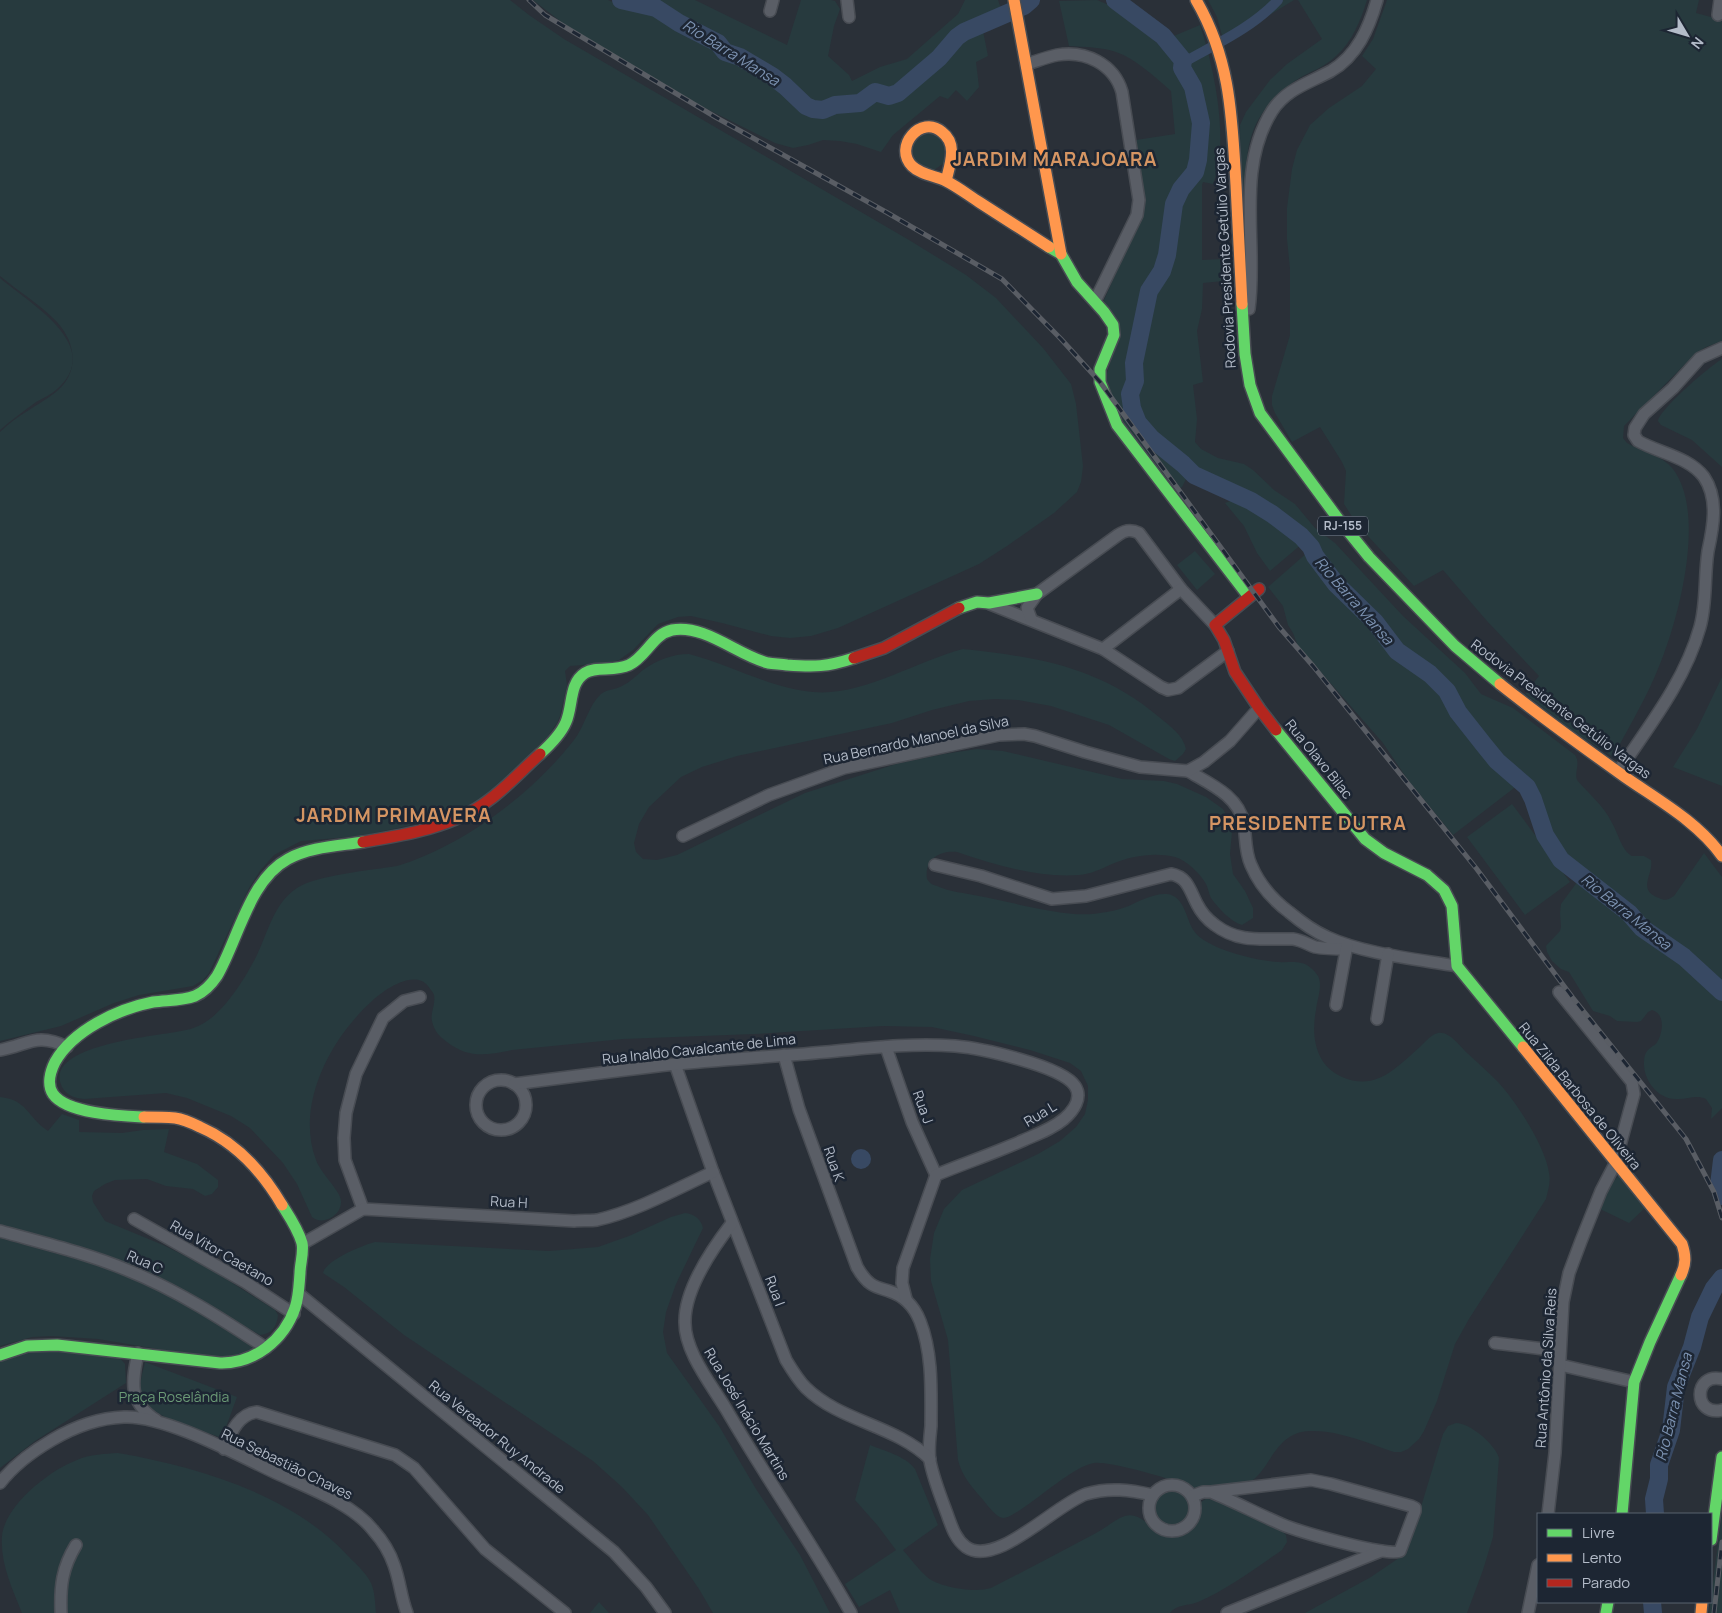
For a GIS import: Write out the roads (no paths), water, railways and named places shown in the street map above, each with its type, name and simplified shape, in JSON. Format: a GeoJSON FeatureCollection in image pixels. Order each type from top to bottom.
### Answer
{"type":"FeatureCollection","features":[{"type":"Feature","properties":{"kind":"street"},"geometry":{"type":"LineString","coordinates":[[847,0],[849,17]]}},
{"type":"Feature","properties":{"kind":"street"},"geometry":{"type":"LineString","coordinates":[[1014,0],[1061,254],[1077,282],[1113,325],[1114,335],[1100,369],[1100,382],[1117,425],[1130,446],[1249,597]]}},
{"type":"Feature","properties":{"kind":"street","name":"Rodovia Presidente Getúlio Vargas"},"geometry":{"type":"LineString","coordinates":[[1196,0],[1214,35],[1220,52],[1232,114],[1246,278],[1244,345],[1250,385],[1260,413],[1339,520],[1369,557],[1455,646],[1510,692],[1697,828],[1722,856]]}},
{"type":"Feature","properties":{"kind":"street"},"geometry":{"type":"LineString","coordinates":[[1246,278],[1253,167],[1258,146],[1271,112],[1286,95],[1330,71],[1347,58],[1367,31],[1377,0]]}},
{"type":"Feature","properties":{"kind":"street"},"geometry":{"type":"LineString","coordinates":[[1718,15],[1720,0]]}},
{"type":"Feature","properties":{"kind":"street"},"geometry":{"type":"LineString","coordinates":[[1027,64],[1057,55],[1073,54],[1086,56],[1098,61],[1114,74],[1122,92],[1139,208],[1095,302]]}},
{"type":"Feature","properties":{"kind":"street"},"geometry":{"type":"LineString","coordinates":[[946,181],[952,151],[948,137],[933,127],[926,127],[916,131],[910,136],[906,146],[906,154],[910,164],[918,171],[946,181],[1061,254]]}},
{"type":"Feature","properties":{"kind":"street"},"geometry":{"type":"LineString","coordinates":[[1618,772],[1670,696],[1696,639],[1704,606],[1708,553],[1714,523],[1712,495],[1702,475],[1686,462],[1638,441],[1634,435],[1635,428],[1644,414],[1673,388],[1696,362],[1704,355],[1722,348]]}},
{"type":"Feature","properties":{"kind":"street"},"geometry":{"type":"LineString","coordinates":[[1031,620],[1027,608],[1037,594],[1123,532],[1134,530],[1139,533],[1181,589],[1214,626],[1259,589]]}},
{"type":"Feature","properties":{"kind":"street"},"geometry":{"type":"LineString","coordinates":[[1102,649],[1181,589]]}},
{"type":"Feature","properties":{"kind":"street"},"geometry":{"type":"LineString","coordinates":[[0,1355],[26,1348],[55,1344],[82,1345],[222,1363],[237,1362],[266,1348],[281,1334],[294,1314],[299,1294],[302,1244],[275,1192],[253,1162],[227,1142],[197,1125],[176,1118],[87,1112],[74,1108],[59,1100],[50,1089],[49,1080],[53,1064],[67,1047],[96,1025],[131,1008],[161,1000],[189,998],[205,990],[219,972],[262,884],[267,876],[283,861],[309,851],[403,835],[435,827],[465,814],[492,798],[560,733],[568,718],[575,684],[582,674],[590,670],[612,670],[625,667],[666,631],[680,628],[693,630],[768,663],[834,665],[884,648],[964,605],[977,602],[988,603],[1037,594]]}},
{"type":"Feature","properties":{"kind":"street"},"geometry":{"type":"LineString","coordinates":[[988,603],[1102,649],[1161,688],[1173,690],[1178,688],[1228,651]]}},
{"type":"Feature","properties":{"kind":"street","name":"Rua Olavo Bilac"},"geometry":{"type":"LineString","coordinates":[[1214,626],[1224,640],[1235,672],[1259,708],[1365,839],[1384,853],[1427,876],[1444,890],[1452,906],[1457,966]]}},
{"type":"Feature","properties":{"kind":"street"},"geometry":{"type":"LineString","coordinates":[[1259,708],[1230,741],[1204,762],[1188,771],[1221,791],[1236,804],[1244,824],[1246,847],[1251,864],[1256,875],[1273,898],[1304,924],[1346,947]]}},
{"type":"Feature","properties":{"kind":"street","name":"Rua Bernardo Manoel da Silva"},"geometry":{"type":"LineString","coordinates":[[683,836],[769,795],[844,768],[999,736],[1024,734],[1035,736],[1140,767],[1188,771]]}},
{"type":"Feature","properties":{"kind":"street"},"geometry":{"type":"LineString","coordinates":[[935,865],[981,876],[1052,898],[1086,896],[1171,874],[1180,876],[1186,881],[1198,906],[1215,926],[1230,934],[1248,940],[1293,939],[1323,948],[1346,947],[1457,966]]}},
{"type":"Feature","properties":{"kind":"street"},"geometry":{"type":"LineString","coordinates":[[1336,1006],[1346,947]]}},
{"type":"Feature","properties":{"kind":"street"},"geometry":{"type":"LineString","coordinates":[[1377,1019],[1388,954]]}},
{"type":"Feature","properties":{"kind":"street","name":"Rua Zilda Barbosa de Oliveira"},"geometry":{"type":"LineString","coordinates":[[1457,966],[1615,1164],[1682,1244],[1686,1256],[1684,1268],[1634,1382]]}},
{"type":"Feature","properties":{"kind":"street","name":"Rua Antônio da Silva Reis"},"geometry":{"type":"LineString","coordinates":[[1548,1513],[1555,1453],[1563,1302],[1569,1273],[1595,1207],[1615,1164],[1634,1094],[1632,1082],[1559,992]]}},
{"type":"Feature","properties":{"kind":"street"},"geometry":{"type":"LineString","coordinates":[[302,1244],[362,1210],[345,1160],[344,1138],[346,1113],[356,1074],[383,1018],[404,1001],[420,997]]}},
{"type":"Feature","properties":{"kind":"street"},"geometry":{"type":"LineString","coordinates":[[0,1050],[37,1040],[52,1041],[67,1047]]}},
{"type":"Feature","properties":{"kind":"street","name":"Rua L"},"geometry":{"type":"LineString","coordinates":[[886,1047],[955,1046],[984,1050],[1012,1057],[1059,1074],[1070,1080],[1076,1088],[1078,1097],[1075,1107],[1053,1127],[998,1152],[936,1175]]}},
{"type":"Feature","properties":{"kind":"street","name":"Rua Inaldo Cavalcante de Lima"},"geometry":{"type":"LineString","coordinates":[[514,1084],[521,1090],[525,1098],[526,1108],[521,1120],[505,1130],[487,1126],[479,1116],[476,1108],[477,1100],[480,1092],[486,1085],[494,1081],[506,1080],[514,1084],[675,1064],[886,1047]]}},
{"type":"Feature","properties":{"kind":"street","name":"Rua J"},"geometry":{"type":"LineString","coordinates":[[886,1047],[912,1122],[936,1175]]}},
{"type":"Feature","properties":{"kind":"street","name":"Rua K"},"geometry":{"type":"LineString","coordinates":[[784,1055],[799,1108],[857,1267],[865,1279],[873,1286],[880,1288]]}},
{"type":"Feature","properties":{"kind":"street","name":"Rua I"},"geometry":{"type":"LineString","coordinates":[[675,1064],[732,1224],[786,1360],[796,1377],[806,1388],[839,1411],[909,1442],[930,1459]]}},
{"type":"Feature","properties":{"kind":"street","name":"Rua H"},"geometry":{"type":"LineString","coordinates":[[362,1210],[574,1221],[596,1220],[662,1196],[713,1172]]}},
{"type":"Feature","properties":{"kind":"street"},"geometry":{"type":"LineString","coordinates":[[880,1288],[887,1287],[894,1282],[903,1268],[936,1175]]}},
{"type":"Feature","properties":{"kind":"street","name":"Rua Vitor Caetano"},"geometry":{"type":"LineString","coordinates":[[134,1219],[245,1282],[294,1314]]}},
{"type":"Feature","properties":{"kind":"street","name":"Rua José Inácio Martins"},"geometry":{"type":"LineString","coordinates":[[732,1224],[711,1253],[690,1294],[685,1314],[686,1338],[692,1353],[832,1579],[851,1613]]}},
{"type":"Feature","properties":{"kind":"street","name":"Rua C"},"geometry":{"type":"LineString","coordinates":[[0,1231],[95,1258],[128,1270],[159,1284],[224,1320],[266,1348]]}},
{"type":"Feature","properties":{"kind":"street"},"geometry":{"type":"LineString","coordinates":[[903,1268],[902,1283],[906,1299],[920,1320],[930,1368],[930,1459],[942,1501],[954,1533],[964,1545],[978,1552],[1005,1545],[1054,1512],[1085,1495],[1100,1491],[1121,1489],[1153,1496]]}},
{"type":"Feature","properties":{"kind":"street"},"geometry":{"type":"LineString","coordinates":[[880,1288],[894,1292],[906,1299]]}},
{"type":"Feature","properties":{"kind":"street","name":"Rua Vereador Ruy Andrade"},"geometry":{"type":"LineString","coordinates":[[299,1294],[614,1552],[646,1587],[665,1613]]}},
{"type":"Feature","properties":{"kind":"street"},"geometry":{"type":"LineString","coordinates":[[1495,1343],[1560,1351]]}},
{"type":"Feature","properties":{"kind":"street"},"geometry":{"type":"LineString","coordinates":[[138,1353],[133,1378],[133,1389],[137,1399],[149,1415],[174,1428]]}},
{"type":"Feature","properties":{"kind":"street"},"geometry":{"type":"LineString","coordinates":[[1560,1365],[1634,1382],[1622,1513]]}},
{"type":"Feature","properties":{"kind":"street"},"geometry":{"type":"LineString","coordinates":[[1722,1379],[1716,1378],[1706,1382],[1700,1391],[1701,1402],[1709,1409],[1714,1411],[1722,1410]]}},
{"type":"Feature","properties":{"kind":"street"},"geometry":{"type":"LineString","coordinates":[[224,1449],[236,1424],[246,1415],[257,1412],[395,1455],[414,1468],[485,1549],[562,1612]]}},
{"type":"Feature","properties":{"kind":"street","name":"Rua Sebastião Chaves"},"geometry":{"type":"LineString","coordinates":[[0,1483],[14,1468],[34,1452],[62,1434],[100,1420],[125,1417],[174,1428],[329,1498],[360,1517],[372,1528],[391,1558],[405,1610]]}},
{"type":"Feature","properties":{"kind":"street"},"geometry":{"type":"LineString","coordinates":[[909,1442],[922,1445],[930,1437]]}},
{"type":"Feature","properties":{"kind":"street"},"geometry":{"type":"LineString","coordinates":[[1712,1532],[1722,1457]]}},
{"type":"Feature","properties":{"kind":"street"},"geometry":{"type":"LineString","coordinates":[[1192,1496],[1203,1492],[1311,1480],[1413,1506],[1415,1511],[1400,1551],[1397,1553],[1381,1551],[1301,1531],[1212,1492]]}},
{"type":"Feature","properties":{"kind":"street"},"geometry":{"type":"LineString","coordinates":[[1173,1485],[1186,1489],[1192,1496],[1196,1508],[1194,1517],[1186,1526],[1174,1531],[1162,1528],[1153,1520],[1149,1508],[1153,1496],[1164,1486],[1173,1485]]}},
{"type":"Feature","properties":{"kind":"street"},"geometry":{"type":"LineString","coordinates":[[61,1613],[60,1595],[63,1572],[68,1558],[76,1545]]}},
{"type":"Feature","properties":{"kind":"street"},"geometry":{"type":"LineString","coordinates":[[1227,1613],[1381,1551]]}},
{"type":"Feature","properties":{"kind":"street"},"geometry":{"type":"LineString","coordinates":[[1528,1613],[1537,1570]]}},
{"type":"Feature","properties":{"kind":"water"},"geometry":{"type":"Polygon","coordinates":[[[861,1149],[868,1152],[871,1159],[868,1166],[861,1169],[854,1166],[851,1159],[854,1152],[861,1149]]]}},
{"type":"Feature","properties":{"kind":"waterway","name":"Rio Barra Mansa"},"geometry":{"type":"LineString","coordinates":[[621,0],[656,8],[679,23],[718,43],[725,52],[740,57],[772,76],[806,106],[823,110],[835,105],[860,103],[875,92],[889,96],[898,93],[939,58],[957,37],[964,32],[1024,6],[1031,0]]}},
{"type":"Feature","properties":{"kind":"waterway","name":"Rio Barra Mansa"},"geometry":{"type":"LineString","coordinates":[[1115,0],[1163,36],[1183,60],[1182,68],[1193,87],[1201,123],[1198,160],[1195,172],[1181,189],[1174,204],[1167,255],[1162,271],[1149,291],[1134,363],[1135,381],[1130,394],[1132,408],[1138,423],[1151,438],[1194,475],[1251,501],[1301,536],[1311,547],[1315,556],[1336,584],[1375,622],[1397,651],[1430,674],[1447,691],[1458,712],[1497,761],[1527,787],[1545,835],[1561,860],[1629,913],[1642,928],[1684,957],[1722,992]]}},
{"type":"Feature","properties":{"kind":"waterway"},"geometry":{"type":"LineString","coordinates":[[1186,61],[1246,26],[1278,0]]}},
{"type":"Feature","properties":{"kind":"waterway","name":"Rio Barra Mansa"},"geometry":{"type":"LineString","coordinates":[[1722,1160],[1719,1185],[1722,1196]]}},
{"type":"Feature","properties":{"kind":"waterway","name":"Rio Barra Mansa"},"geometry":{"type":"LineString","coordinates":[[1655,1513],[1654,1499],[1659,1479],[1659,1465],[1671,1430],[1676,1387],[1692,1347],[1700,1317],[1714,1288],[1722,1278]]}},
{"type":"Feature","properties":{"kind":"waterway","name":"Rio Barra Mansa"},"geometry":{"type":"LineString","coordinates":[[1652,1603],[1653,1613]]}},
{"type":"Feature","properties":{"kind":"railway"},"geometry":{"type":"LineString","coordinates":[[529,0],[545,15],[717,118],[1002,279],[1061,339],[1100,382],[1279,627],[1313,666],[1476,868],[1573,998],[1686,1139],[1714,1192],[1722,1218]]}},
{"type":"Feature","properties":{"kind":"railway"},"geometry":{"type":"LineString","coordinates":[[1714,1613],[1722,1542]]}},
{"type":"Feature","properties":{"kind":"district","name":"JARDIM MARAJOARA"},"geometry":{"type":"Point","coordinates":[1055,159]}},
{"type":"Feature","properties":{"kind":"district","name":"JARDIM PRIMAVERA"},"geometry":{"type":"Point","coordinates":[394,815]}},
{"type":"Feature","properties":{"kind":"district","name":"PRESIDENTE DUTRA"},"geometry":{"type":"Point","coordinates":[1308,823]}},
{"type":"Feature","properties":{"kind":"park label","name":"Praça Roselândia"},"geometry":{"type":"Point","coordinates":[174,1397]}}]}
